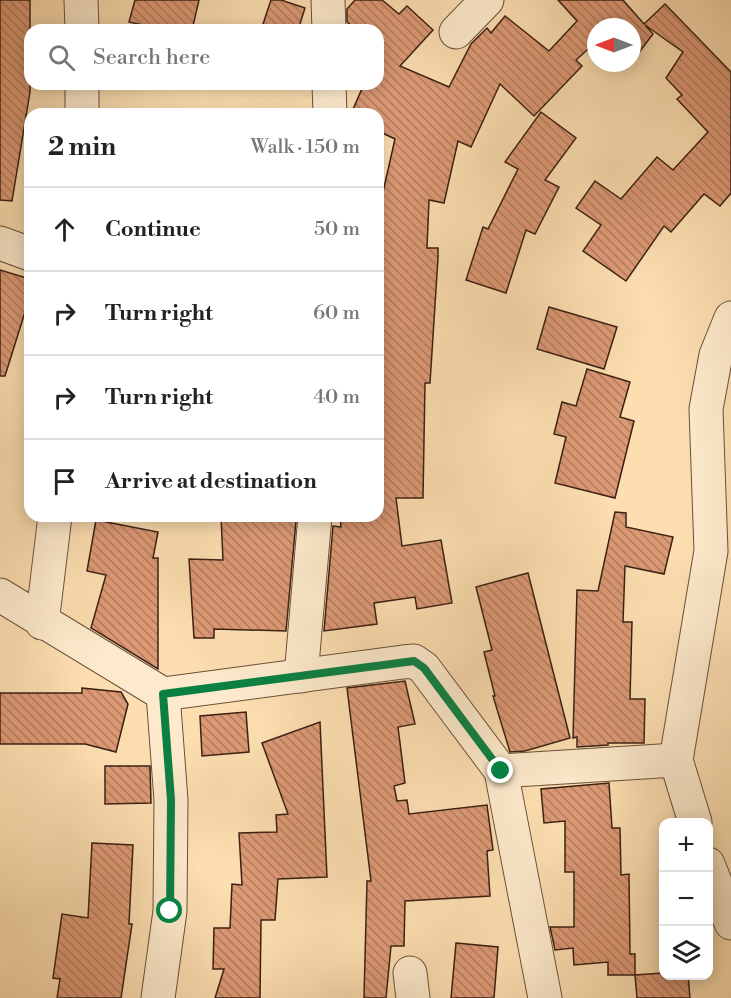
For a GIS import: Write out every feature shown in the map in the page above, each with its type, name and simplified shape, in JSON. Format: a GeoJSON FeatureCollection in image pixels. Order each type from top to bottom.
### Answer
{"type":"FeatureCollection","features":[{"type":"Feature","properties":{"kind":"street"},"geometry":{"type":"LineString","coordinates":[[81,0],[82,24]]}},
{"type":"Feature","properties":{"kind":"street"},"geometry":{"type":"LineString","coordinates":[[328,0],[329,24]]}},
{"type":"Feature","properties":{"kind":"street"},"geometry":{"type":"LineString","coordinates":[[456,32],[487,0]]}},
{"type":"Feature","properties":{"kind":"street"},"geometry":{"type":"LineString","coordinates":[[82,90],[82,108]]}},
{"type":"Feature","properties":{"kind":"street"},"geometry":{"type":"LineString","coordinates":[[329,90],[330,108]]}},
{"type":"Feature","properties":{"kind":"street"},"geometry":{"type":"LineString","coordinates":[[0,243],[24,252]]}},
{"type":"Feature","properties":{"kind":"street"},"geometry":{"type":"LineString","coordinates":[[694,818],[676,760],[721,557],[706,409],[716,355],[731,318]]}},
{"type":"Feature","properties":{"kind":"street"},"geometry":{"type":"LineString","coordinates":[[42,623],[54,522]]}},
{"type":"Feature","properties":{"kind":"street"},"geometry":{"type":"LineString","coordinates":[[301,676],[314,522]]}},
{"type":"Feature","properties":{"kind":"street"},"geometry":{"type":"LineString","coordinates":[[0,595],[42,623],[163,694],[414,661],[424,668],[501,771],[545,998]]}},
{"type":"Feature","properties":{"kind":"street"},"geometry":{"type":"LineString","coordinates":[[158,998],[170,911],[171,800],[163,694]]}},
{"type":"Feature","properties":{"kind":"street"},"geometry":{"type":"LineString","coordinates":[[501,771],[676,760]]}},
{"type":"Feature","properties":{"kind":"street"},"geometry":{"type":"LineString","coordinates":[[711,872],[731,923]]}},
{"type":"Feature","properties":{"kind":"building"},"geometry":{"type":"Polygon","coordinates":[[[0,0],[30,0],[30,24],[24,24],[24,90],[30,90],[30,92],[27,108],[24,108],[24,128],[12,201],[0,200],[0,0]]]}},
{"type":"Feature","properties":{"kind":"building"},"geometry":{"type":"Polygon","coordinates":[[[135,0],[199,0],[193,24],[129,22],[135,0]]]}},
{"type":"Feature","properties":{"kind":"building"},"geometry":{"type":"Polygon","coordinates":[[[271,0],[281,0],[305,8],[300,24],[263,24],[271,0]]]}},
{"type":"Feature","properties":{"kind":"building"},"geometry":{"type":"Polygon","coordinates":[[[355,0],[382,0],[399,14],[407,6],[433,30],[400,66],[449,87],[471,44],[487,28],[491,33],[505,16],[549,51],[577,21],[558,0],[623,0],[639,18],[587,18],[587,50],[576,60],[582,66],[534,116],[500,84],[471,147],[458,141],[444,203],[429,200],[427,248],[438,248],[438,258],[430,383],[425,383],[423,498],[396,498],[402,546],[441,540],[452,603],[417,609],[415,597],[374,603],[377,624],[324,631],[333,526],[341,527],[341,522],[384,522],[384,188],[395,139],[384,134],[384,108],[354,108],[361,90],[384,90],[384,24],[350,24],[347,22],[347,9],[355,0]]]}},
{"type":"Feature","properties":{"kind":"building"},"geometry":{"type":"Polygon","coordinates":[[[665,4],[731,72],[731,193],[720,206],[704,194],[671,232],[664,226],[626,281],[583,251],[601,225],[576,208],[595,181],[621,199],[657,157],[673,170],[708,132],[677,99],[682,95],[666,78],[683,52],[645,25],[653,34],[641,50],[641,21],[644,24],[665,4]]]}},
{"type":"Feature","properties":{"kind":"building"},"geometry":{"type":"Polygon","coordinates":[[[541,112],[576,138],[545,180],[559,187],[535,234],[526,230],[506,293],[466,280],[483,227],[488,229],[518,169],[505,162],[541,112]]]}},
{"type":"Feature","properties":{"kind":"building"},"geometry":{"type":"Polygon","coordinates":[[[0,270],[24,277],[24,315],[5,376],[0,376],[0,270]]]}},
{"type":"Feature","properties":{"kind":"building"},"geometry":{"type":"Polygon","coordinates":[[[549,307],[617,327],[604,369],[537,349],[549,307]]]}},
{"type":"Feature","properties":{"kind":"building"},"geometry":{"type":"Polygon","coordinates":[[[587,369],[630,382],[620,417],[634,421],[615,498],[555,483],[566,437],[554,434],[562,402],[576,406],[587,369]]]}},
{"type":"Feature","properties":{"kind":"building"},"geometry":{"type":"Polygon","coordinates":[[[615,512],[626,513],[626,527],[673,537],[664,574],[625,566],[623,622],[632,622],[630,699],[645,699],[644,743],[608,743],[608,745],[577,747],[577,737],[573,738],[577,590],[598,591],[615,512]]]}},
{"type":"Feature","properties":{"kind":"building"},"geometry":{"type":"Polygon","coordinates":[[[96,522],[158,532],[153,558],[158,558],[158,669],[91,628],[106,575],[87,571],[96,522]]]}},
{"type":"Feature","properties":{"kind":"building"},"geometry":{"type":"Polygon","coordinates":[[[221,522],[296,522],[286,631],[214,629],[214,638],[194,638],[189,559],[223,560],[221,522]]]}},
{"type":"Feature","properties":{"kind":"building"},"geometry":{"type":"Polygon","coordinates":[[[528,573],[570,738],[525,751],[510,752],[493,696],[495,696],[484,652],[492,650],[476,587],[528,573]]]}},
{"type":"Feature","properties":{"kind":"building"},"geometry":{"type":"Polygon","coordinates":[[[405,681],[415,724],[398,727],[405,783],[394,786],[397,801],[407,800],[409,814],[487,805],[493,850],[487,851],[490,896],[405,901],[404,946],[391,946],[386,998],[364,998],[367,881],[371,881],[347,688],[405,681]]]}},
{"type":"Feature","properties":{"kind":"building"},"geometry":{"type":"Polygon","coordinates":[[[82,688],[121,692],[128,704],[116,752],[85,744],[0,744],[0,693],[82,693],[82,688]]]}},
{"type":"Feature","properties":{"kind":"building"},"geometry":{"type":"Polygon","coordinates":[[[246,712],[249,752],[202,756],[200,716],[246,712]]]}},
{"type":"Feature","properties":{"kind":"building"},"geometry":{"type":"Polygon","coordinates":[[[320,722],[327,877],[278,879],[275,920],[261,920],[260,998],[215,998],[224,969],[213,969],[214,928],[230,928],[232,884],[242,885],[239,833],[277,832],[276,815],[288,814],[262,743],[320,722]]]}},
{"type":"Feature","properties":{"kind":"building"},"geometry":{"type":"Polygon","coordinates":[[[105,766],[150,766],[151,803],[105,804],[105,766]]]}},
{"type":"Feature","properties":{"kind":"building"},"geometry":{"type":"Polygon","coordinates":[[[609,783],[612,828],[620,828],[621,875],[629,874],[630,954],[635,954],[635,975],[608,975],[608,962],[574,965],[573,948],[555,950],[550,927],[574,927],[574,872],[565,872],[565,821],[544,823],[541,789],[609,783]]]}},
{"type":"Feature","properties":{"kind":"building"},"geometry":{"type":"Polygon","coordinates":[[[92,843],[133,845],[129,924],[132,924],[121,998],[57,998],[60,979],[53,978],[62,914],[88,918],[92,843]]]}},
{"type":"Feature","properties":{"kind":"building"},"geometry":{"type":"Polygon","coordinates":[[[456,943],[498,947],[494,998],[451,998],[456,943]]]}},
{"type":"Feature","properties":{"kind":"building"},"geometry":{"type":"Polygon","coordinates":[[[659,973],[659,980],[688,980],[690,998],[637,998],[635,975],[659,973]]]}},
{"type":"Feature","properties":{"kind":"route"},"geometry":{"type":"LineString","coordinates":[[170,911],[171,800],[163,694],[414,661],[424,668],[501,771]]}}]}
